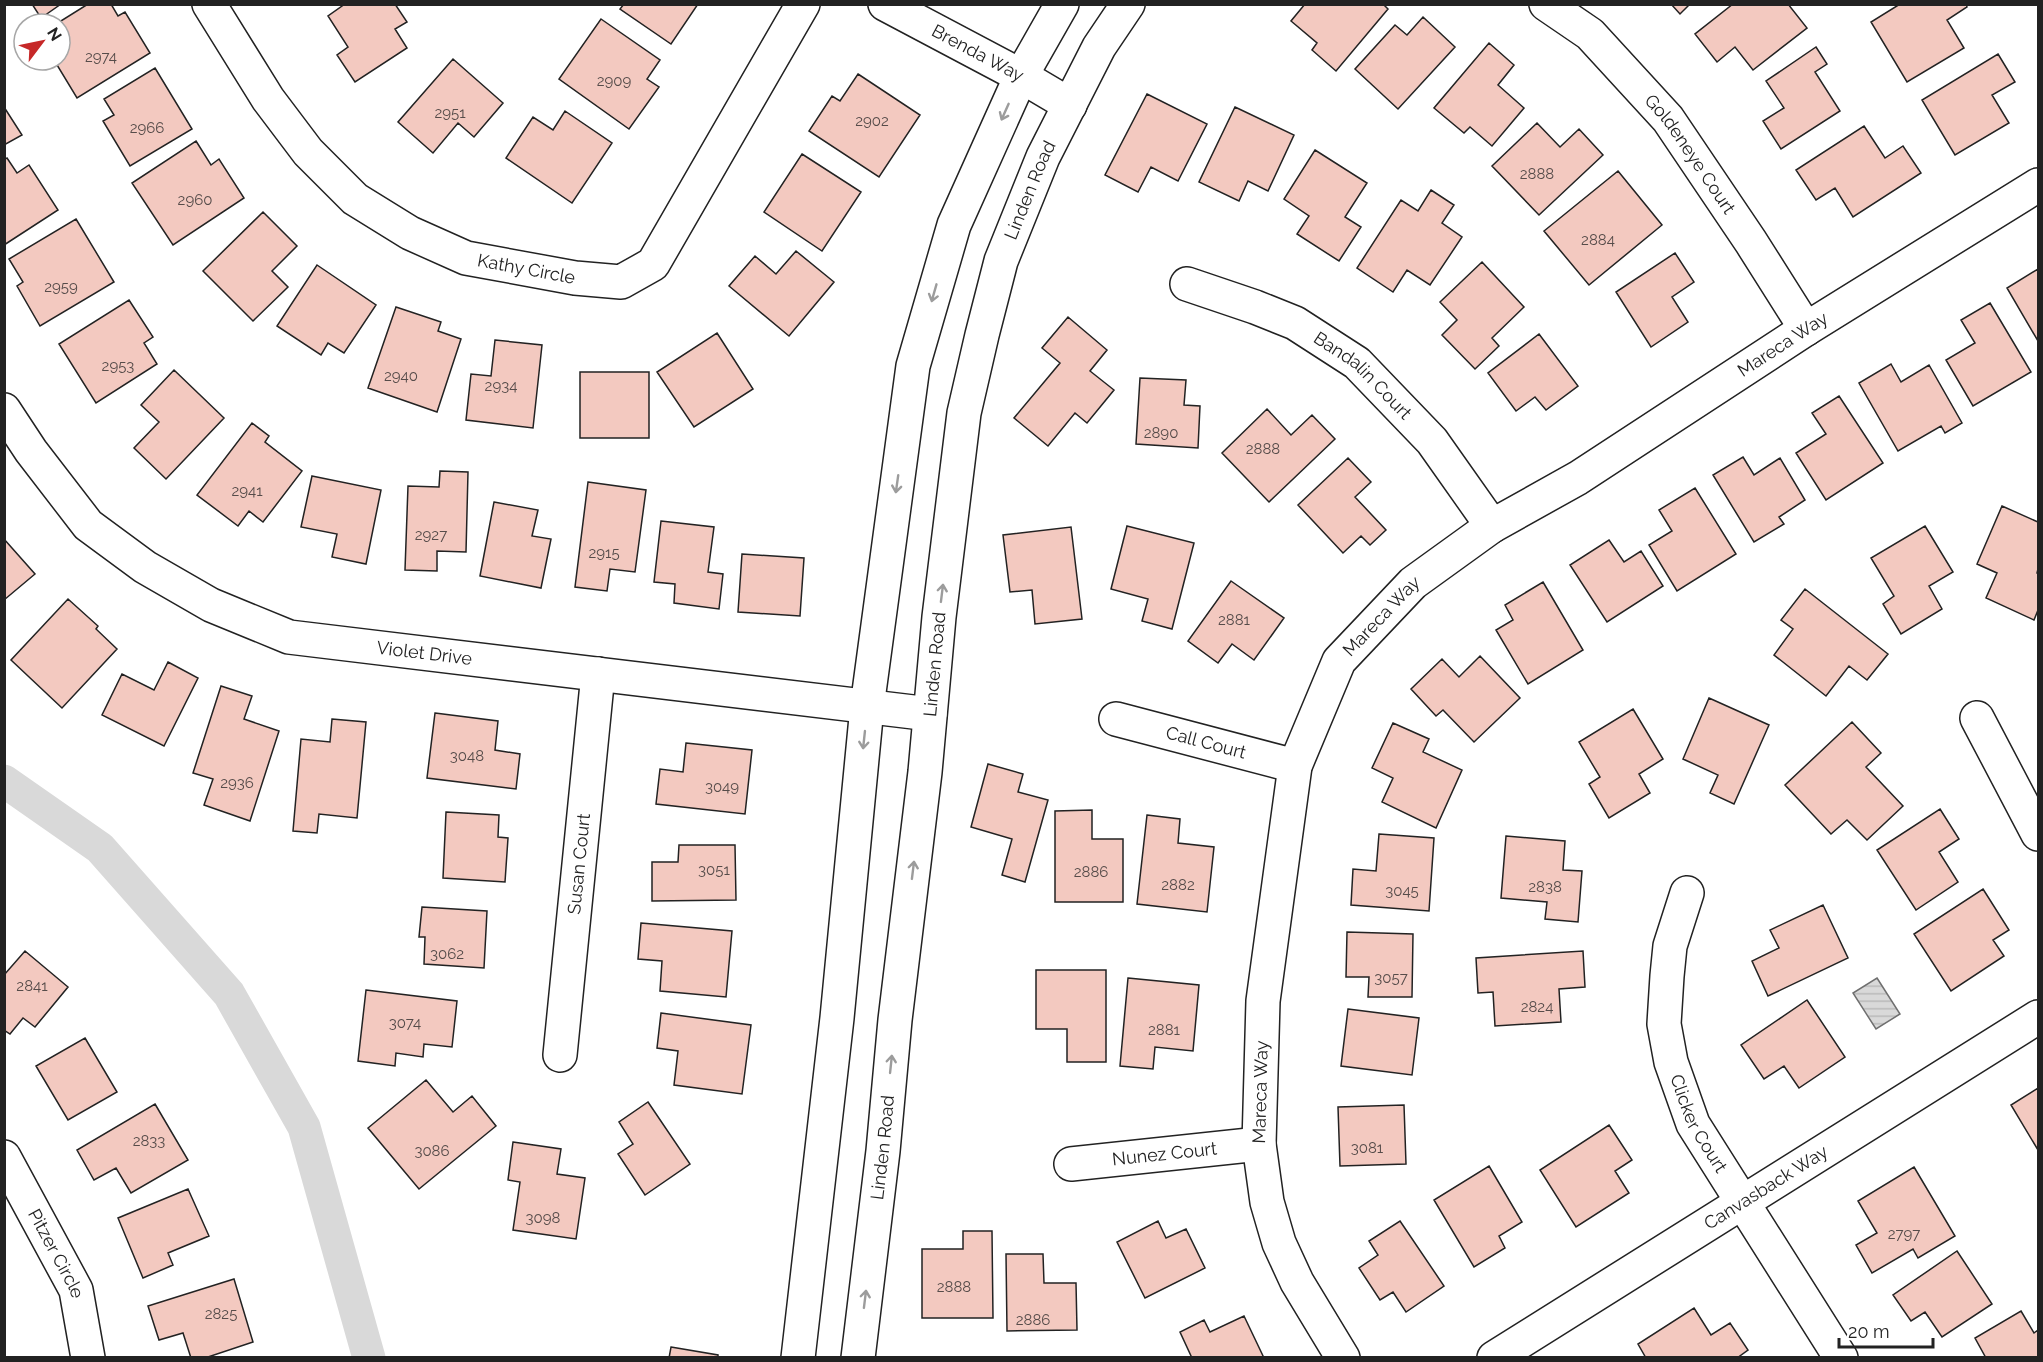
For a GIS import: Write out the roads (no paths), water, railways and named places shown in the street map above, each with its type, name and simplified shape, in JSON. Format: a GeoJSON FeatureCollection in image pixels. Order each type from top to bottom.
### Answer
{"type":"FeatureCollection","features":[{"type":"Feature","properties":{"kind":"street","name":"Kathy Circle"},"geometry":{"type":"LineString","coordinates":[[209,4],[267,99],[308,152],[355,199],[411,233],[466,258],[575,278],[621,282],[653,264],[803,4]]}},
{"type":"Feature","properties":{"kind":"street","name":"Brenda Way"},"geometry":{"type":"LineString","coordinates":[[885,4],[1021,76],[1070,105]]}},
{"type":"Feature","properties":{"kind":"street"},"geometry":{"type":"LineString","coordinates":[[798,1358],[837,1018],[867,707],[913,366],[954,225],[1021,76],[1062,4]]}},
{"type":"Feature","properties":{"kind":"street","name":"Linden Road"},"geometry":{"type":"LineString","coordinates":[[858,1358],[883,1151],[939,617],[964,413],[1001,261],[1043,157],[1099,47],[1128,4]]}},
{"type":"Feature","properties":{"kind":"street","name":"Goldeneye Court"},"geometry":{"type":"LineString","coordinates":[[1546,4],[1590,34],[1668,119],[1806,329]]}},
{"type":"Feature","properties":{"kind":"street","name":"Mareca Way"},"geometry":{"type":"LineString","coordinates":[[1343,1358],[1297,1282],[1279,1243],[1267,1202],[1259,1144],[1263,1002],[1295,766],[1339,661],[1413,583],[1492,526],[1578,478],[1806,329],[2038,185]]}},
{"type":"Feature","properties":{"kind":"street","name":"Bandalin Court"},"geometry":{"type":"LineString","coordinates":[[1187,284],[1295,322],[1357,363],[1432,441],[1492,526]]}},
{"type":"Feature","properties":{"kind":"street","name":"Violet Drive"},"geometry":{"type":"LineString","coordinates":[[4,410],[31,451],[87,525],[145,567],[211,605],[289,637],[930,714]]}},
{"type":"Feature","properties":{"kind":"street","name":"Susan Court"},"geometry":{"type":"LineString","coordinates":[[560,1055],[598,674]]}},
{"type":"Feature","properties":{"kind":"street"},"geometry":{"type":"LineString","coordinates":[[1977,718],[2038,834]]}},
{"type":"Feature","properties":{"kind":"street","name":"Call Court"},"geometry":{"type":"LineString","coordinates":[[1116,719],[1295,766]]}},
{"type":"Feature","properties":{"kind":"street","name":"Clicker Court"},"geometry":{"type":"LineString","coordinates":[[1687,893],[1670,946],[1667,976],[1665,1024],[1671,1062],[1693,1124],[1842,1358]]}},
{"type":"Feature","properties":{"kind":"street","name":"Canvasback Way"},"geometry":{"type":"LineString","coordinates":[[1494,1358],[2038,1017]]}},
{"type":"Feature","properties":{"kind":"street","name":"Nunez Court"},"geometry":{"type":"LineString","coordinates":[[1071,1164],[1259,1144]]}},
{"type":"Feature","properties":{"kind":"street","name":"Pitzer Circle"},"geometry":{"type":"LineString","coordinates":[[4,1157],[76,1290],[88,1358]]}},
{"type":"Feature","properties":{"kind":"waterway"},"geometry":{"type":"LineString","coordinates":[[4,781],[100,848],[229,994],[304,1127],[369,1358]]}}]}
